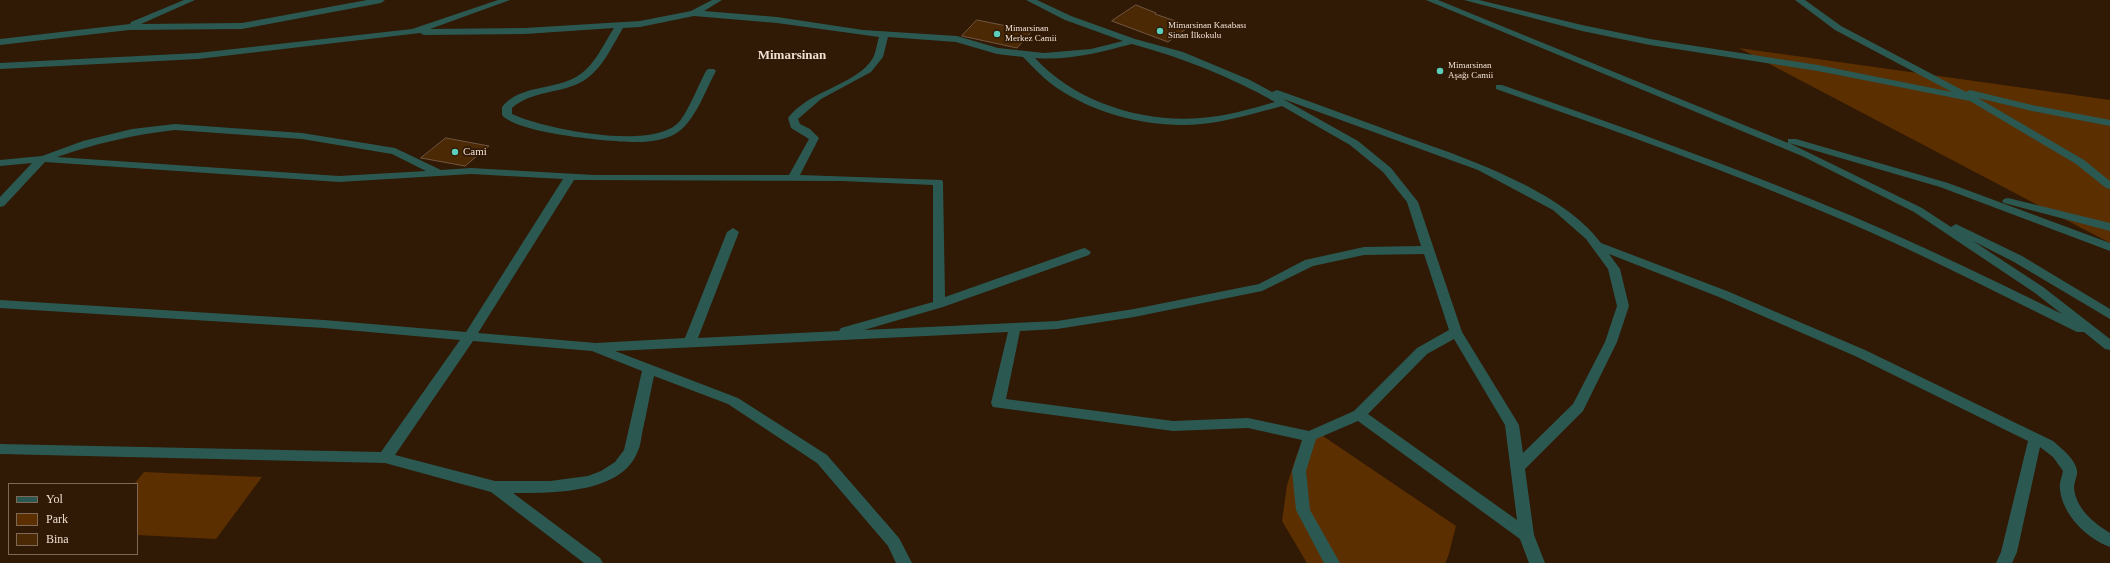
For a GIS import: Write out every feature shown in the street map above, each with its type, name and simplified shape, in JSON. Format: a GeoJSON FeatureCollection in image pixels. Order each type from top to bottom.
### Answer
{"type":"FeatureCollection","features":[{"type":"Feature","properties":{"kind":"street"},"geometry":{"type":"LineString","coordinates":[[129,26],[191,0]]}},
{"type":"Feature","properties":{"kind":"street"},"geometry":{"type":"LineString","coordinates":[[0,42],[129,26],[242,26],[381,0]]}},
{"type":"Feature","properties":{"kind":"street"},"geometry":{"type":"LineString","coordinates":[[413,32],[506,0]]}},
{"type":"Feature","properties":{"kind":"street"},"geometry":{"type":"LineString","coordinates":[[694,13],[718,0]]}},
{"type":"Feature","properties":{"kind":"street"},"geometry":{"type":"LineString","coordinates":[[1030,0],[1068,18],[1132,41],[1180,54],[1247,82],[1482,168],[1557,208],[1590,236],[1614,268],[1623,306],[1611,342],[1578,407],[1517,468]]}},
{"type":"Feature","properties":{"kind":"street"},"geometry":{"type":"LineString","coordinates":[[1050,0],[1068,18]]}},
{"type":"Feature","properties":{"kind":"street"},"geometry":{"type":"LineString","coordinates":[[1430,0],[1806,154],[2018,259],[2110,315]]}},
{"type":"Feature","properties":{"kind":"street"},"geometry":{"type":"LineString","coordinates":[[1468,0],[1582,28],[1650,42],[1825,69],[1973,99]]}},
{"type":"Feature","properties":{"kind":"street"},"geometry":{"type":"LineString","coordinates":[[1799,0],[1838,28],[1973,99],[2080,162],[2110,186]]}},
{"type":"Feature","properties":{"kind":"street"},"geometry":{"type":"LineString","coordinates":[[0,66],[198,56],[413,32],[525,31],[640,24],[694,13],[777,20],[884,34],[958,39],[997,51],[1044,56],[1091,52],[1132,41]]}},
{"type":"Feature","properties":{"kind":"street"},"geometry":{"type":"LineString","coordinates":[[620,25],[591,71],[580,79],[566,85],[517,99],[507,107],[507,115],[564,133],[633,138],[656,137],[668,134],[684,124],[711,71]]}},
{"type":"Feature","properties":{"kind":"street"},"geometry":{"type":"LineString","coordinates":[[793,178],[814,138],[806,131],[795,126],[793,118],[818,97],[847,83],[868,70],[878,57],[884,34]]}},
{"type":"Feature","properties":{"kind":"street"},"geometry":{"type":"LineString","coordinates":[[1026,54],[1045,74],[1072,92],[1107,108],[1133,116],[1161,121],[1191,122],[1239,114],[1283,103]]}},
{"type":"Feature","properties":{"kind":"street"},"geometry":{"type":"LineString","coordinates":[[1247,82],[1354,143],[1387,170],[1412,202],[1456,332],[1512,425],[1526,535],[1537,563]]}},
{"type":"Feature","properties":{"kind":"street"},"geometry":{"type":"LineString","coordinates":[[1499,87],[1615,127],[1723,168],[1849,219],[1971,274],[2107,343]]}},
{"type":"Feature","properties":{"kind":"street"},"geometry":{"type":"LineString","coordinates":[[1954,89],[2032,108],[2110,123]]}},
{"type":"Feature","properties":{"kind":"street"},"geometry":{"type":"LineString","coordinates":[[1734,124],[1944,185],[2110,227]]}},
{"type":"Feature","properties":{"kind":"street"},"geometry":{"type":"LineString","coordinates":[[0,204],[42,159],[132,132],[175,127],[302,136],[395,151],[439,173]]}},
{"type":"Feature","properties":{"kind":"street"},"geometry":{"type":"LineString","coordinates":[[0,163],[42,159],[339,179],[471,171],[571,176],[842,178],[938,182],[938,304]]}},
{"type":"Feature","properties":{"kind":"street"},"geometry":{"type":"LineString","coordinates":[[385,458],[469,337],[571,176]]}},
{"type":"Feature","properties":{"kind":"street"},"geometry":{"type":"LineString","coordinates":[[1944,185],[2110,246]]}},
{"type":"Feature","properties":{"kind":"street"},"geometry":{"type":"LineString","coordinates":[[1918,210],[2039,290],[2107,343]]}},
{"type":"Feature","properties":{"kind":"street"},"geometry":{"type":"LineString","coordinates":[[690,342],[733,232]]}},
{"type":"Feature","properties":{"kind":"street"},"geometry":{"type":"LineString","coordinates":[[1596,245],[1723,294],[1860,353],[2053,449],[2066,462],[2070,470],[2066,488],[2071,503],[2082,519],[2110,542]]}},
{"type":"Feature","properties":{"kind":"street"},"geometry":{"type":"LineString","coordinates":[[0,304],[324,324],[593,347],[1057,325],[1134,313],[1262,287],[1309,263],[1364,251],[1428,250]]}},
{"type":"Feature","properties":{"kind":"street"},"geometry":{"type":"LineString","coordinates":[[824,336],[938,304],[1085,252]]}},
{"type":"Feature","properties":{"kind":"street"},"geometry":{"type":"LineString","coordinates":[[1015,327],[998,403],[1173,426],[1248,423],[1310,436],[1359,415],[1422,351],[1456,332]]}},
{"type":"Feature","properties":{"kind":"street"},"geometry":{"type":"LineString","coordinates":[[593,347],[733,401],[822,458],[894,542],[904,563]]}},
{"type":"Feature","properties":{"kind":"street"},"geometry":{"type":"LineString","coordinates":[[0,448],[385,458],[496,487],[544,487],[592,481],[617,470],[626,461],[631,452],[649,369]]}},
{"type":"Feature","properties":{"kind":"street"},"geometry":{"type":"LineString","coordinates":[[1359,415],[1526,535]]}},
{"type":"Feature","properties":{"kind":"street"},"geometry":{"type":"LineString","coordinates":[[1310,436],[1299,471],[1303,510],[1332,563]]}},
{"type":"Feature","properties":{"kind":"street"},"geometry":{"type":"LineString","coordinates":[[2004,563],[2009,552],[2035,439]]}},
{"type":"Feature","properties":{"kind":"street"},"geometry":{"type":"LineString","coordinates":[[496,487],[595,563]]}},
{"type":"Feature","properties":{"kind":"green space"},"geometry":{"type":"Polygon","coordinates":[[[1739,48],[2110,100],[2110,243],[1739,48]]]}},
{"type":"Feature","properties":{"kind":"green space"},"geometry":{"type":"Polygon","coordinates":[[[1317,432],[1456,526],[1445,563],[1307,563],[1282,521],[1287,485],[1297,454],[1317,432]]]}},
{"type":"Feature","properties":{"kind":"green space"},"geometry":{"type":"Polygon","coordinates":[[[144,472],[262,477],[216,539],[138,535],[138,483],[135,483],[144,472]]]}},
{"type":"Feature","properties":{"kind":"building"},"geometry":{"type":"Polygon","coordinates":[[[1136,5],[1156,13],[1155,14],[1190,26],[1168,42],[1112,21],[1136,5]]]}},
{"type":"Feature","properties":{"kind":"building","name":"Mimarsinan Merkez Camii"},"geometry":{"type":"Polygon","coordinates":[[[977,20],[1032,31],[1017,48],[962,36],[977,20]]]}},
{"type":"Feature","properties":{"kind":"building","name":"Cami"},"geometry":{"type":"Polygon","coordinates":[[[446,138],[489,146],[465,166],[421,158],[446,138]]]}},
{"type":"Feature","properties":{"kind":"place","name":"Mimarsinan Kasabası Sinan İlkokulu"},"geometry":{"type":"Point","coordinates":[1160,31]}},
{"type":"Feature","properties":{"kind":"place","name":"Mimarsinan Merkez Camii"},"geometry":{"type":"Point","coordinates":[997,34]}},
{"type":"Feature","properties":{"kind":"place","name":"Mimarsinan Aşağı Camii"},"geometry":{"type":"Point","coordinates":[1440,71]}},
{"type":"Feature","properties":{"kind":"place","name":"Cami"},"geometry":{"type":"Point","coordinates":[455,152]}},
{"type":"Feature","properties":{"kind":"district","name":"Mimarsinan"},"geometry":{"type":"Point","coordinates":[792,56]}}]}
